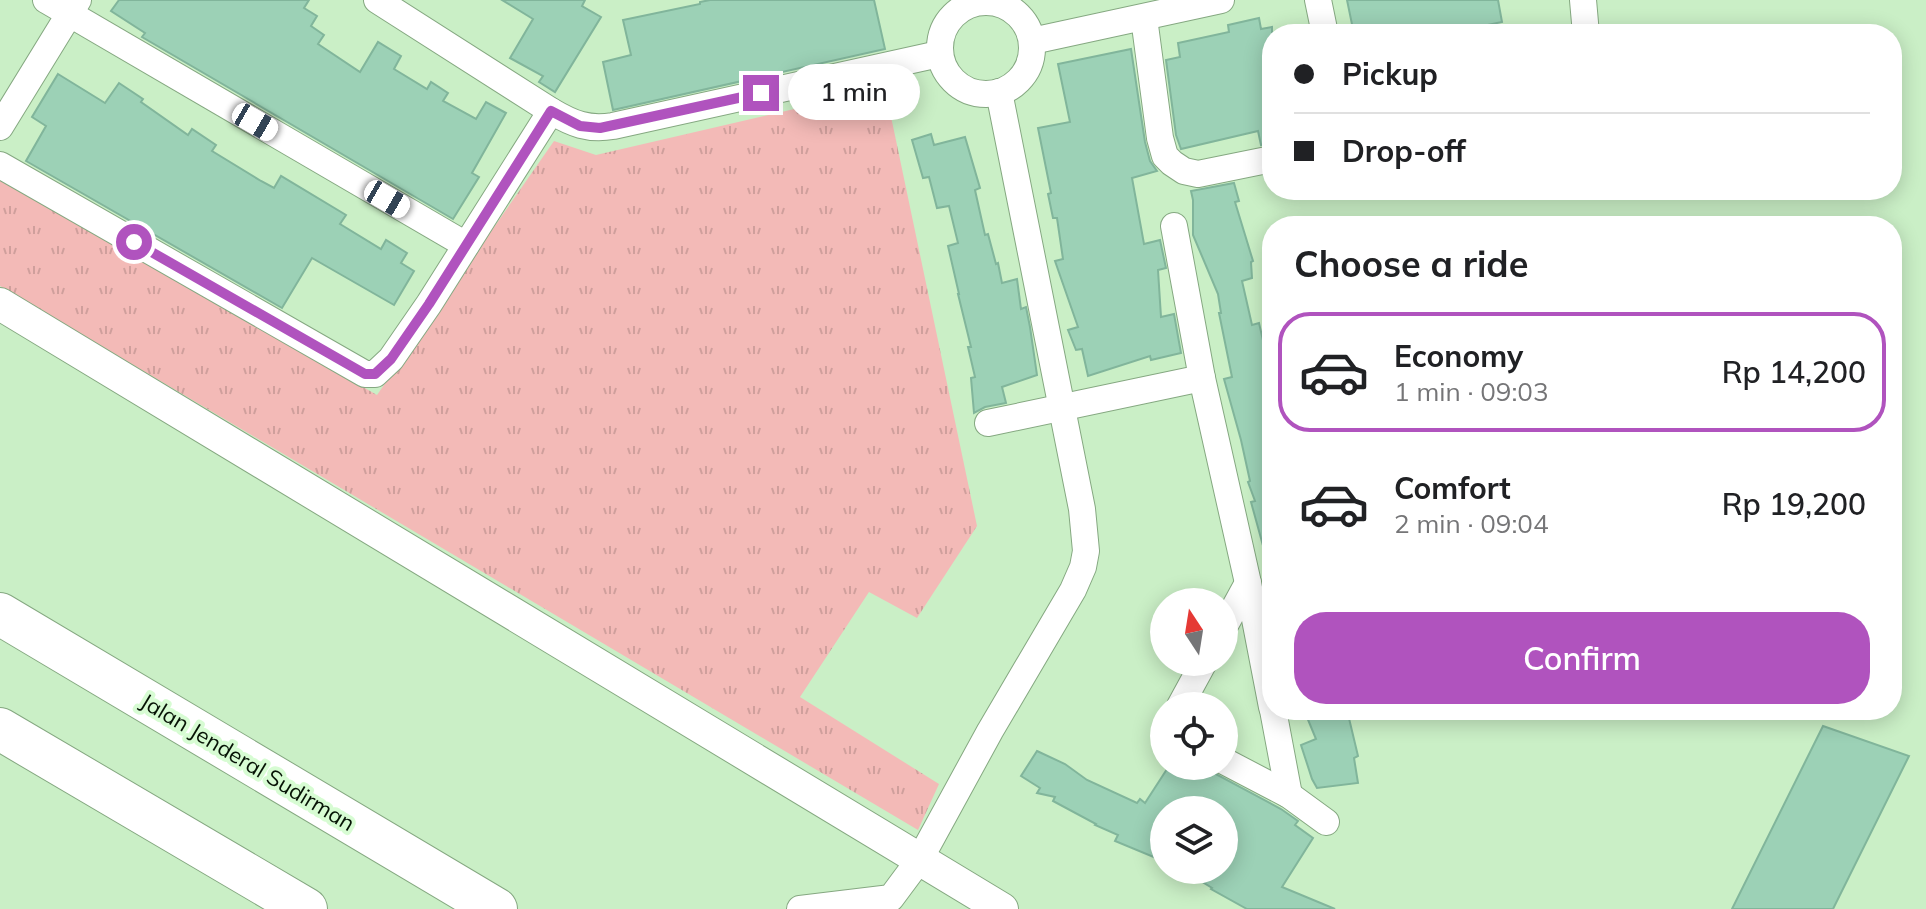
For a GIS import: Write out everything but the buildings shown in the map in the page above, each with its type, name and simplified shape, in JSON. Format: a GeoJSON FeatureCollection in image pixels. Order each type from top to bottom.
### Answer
{"type":"FeatureCollection","features":[{"type":"Feature","properties":{"kind":"highway","name":"Jalan Jenderal Sudirman"},"geometry":{"type":"LineString","coordinates":[[0,614],[496,909]]}},
{"type":"Feature","properties":{"kind":"highway"},"geometry":{"type":"LineString","coordinates":[[0,729],[306,909]]}},
{"type":"Feature","properties":{"kind":"street"},"geometry":{"type":"LineString","coordinates":[[46,0],[74,7],[466,245]]}},
{"type":"Feature","properties":{"kind":"street"},"geometry":{"type":"LineString","coordinates":[[377,0],[551,111],[580,126],[600,128],[939,54]]}},
{"type":"Feature","properties":{"kind":"street"},"geometry":{"type":"LineString","coordinates":[[1032,41],[1221,0]]}},
{"type":"Feature","properties":{"kind":"street"},"geometry":{"type":"LineString","coordinates":[[1318,0],[1323,24]]}},
{"type":"Feature","properties":{"kind":"street"},"geometry":{"type":"LineString","coordinates":[[1583,0],[1585,24]]}},
{"type":"Feature","properties":{"kind":"street"},"geometry":{"type":"LineString","coordinates":[[979,1],[1008,7],[1020,16],[1032,41],[1031,59],[1024,74],[1013,85],[999,92],[983,94],[967,91],[954,82],[944,69],[939,54],[940,40],[953,14],[979,1]]}},
{"type":"Feature","properties":{"kind":"street"},"geometry":{"type":"LineString","coordinates":[[0,127],[74,7]]}},
{"type":"Feature","properties":{"kind":"street"},"geometry":{"type":"LineString","coordinates":[[1144,18],[1165,156],[1184,171],[1198,174],[1262,161]]}},
{"type":"Feature","properties":{"kind":"street"},"geometry":{"type":"LineString","coordinates":[[800,909],[894,904],[1073,590],[1083,567],[1086,551],[1082,509],[999,92]]}},
{"type":"Feature","properties":{"kind":"street"},"geometry":{"type":"LineString","coordinates":[[0,165],[371,375],[379,372],[391,359],[429,304],[551,111]]}},
{"type":"Feature","properties":{"kind":"street"},"geometry":{"type":"LineString","coordinates":[[1174,226],[1202,378],[1262,656]]}},
{"type":"Feature","properties":{"kind":"street"},"geometry":{"type":"LineString","coordinates":[[0,304],[1002,909]]}},
{"type":"Feature","properties":{"kind":"street"},"geometry":{"type":"LineString","coordinates":[[988,423],[1202,378]]}},
{"type":"Feature","properties":{"kind":"street"},"geometry":{"type":"LineString","coordinates":[[1238,601],[1248,583]]}},
{"type":"Feature","properties":{"kind":"street"},"geometry":{"type":"LineString","coordinates":[[1274,720],[1289,795]]}},
{"type":"Feature","properties":{"kind":"street"},"geometry":{"type":"LineString","coordinates":[[1238,768],[1289,795],[1326,822]]}},
{"type":"Feature","properties":{"kind":"green space"},"geometry":{"type":"Polygon","coordinates":[[[885,88],[977,526],[917,618],[869,592],[800,697],[939,784],[918,830],[0,286],[0,180],[377,395],[554,141],[596,155],[885,88]]]}},
{"type":"Feature","properties":{"kind":"route"},"geometry":{"type":"LineString","coordinates":[[134,242],[371,375],[379,372],[391,359],[429,304],[551,111],[580,126],[600,128],[761,93]]}}]}
